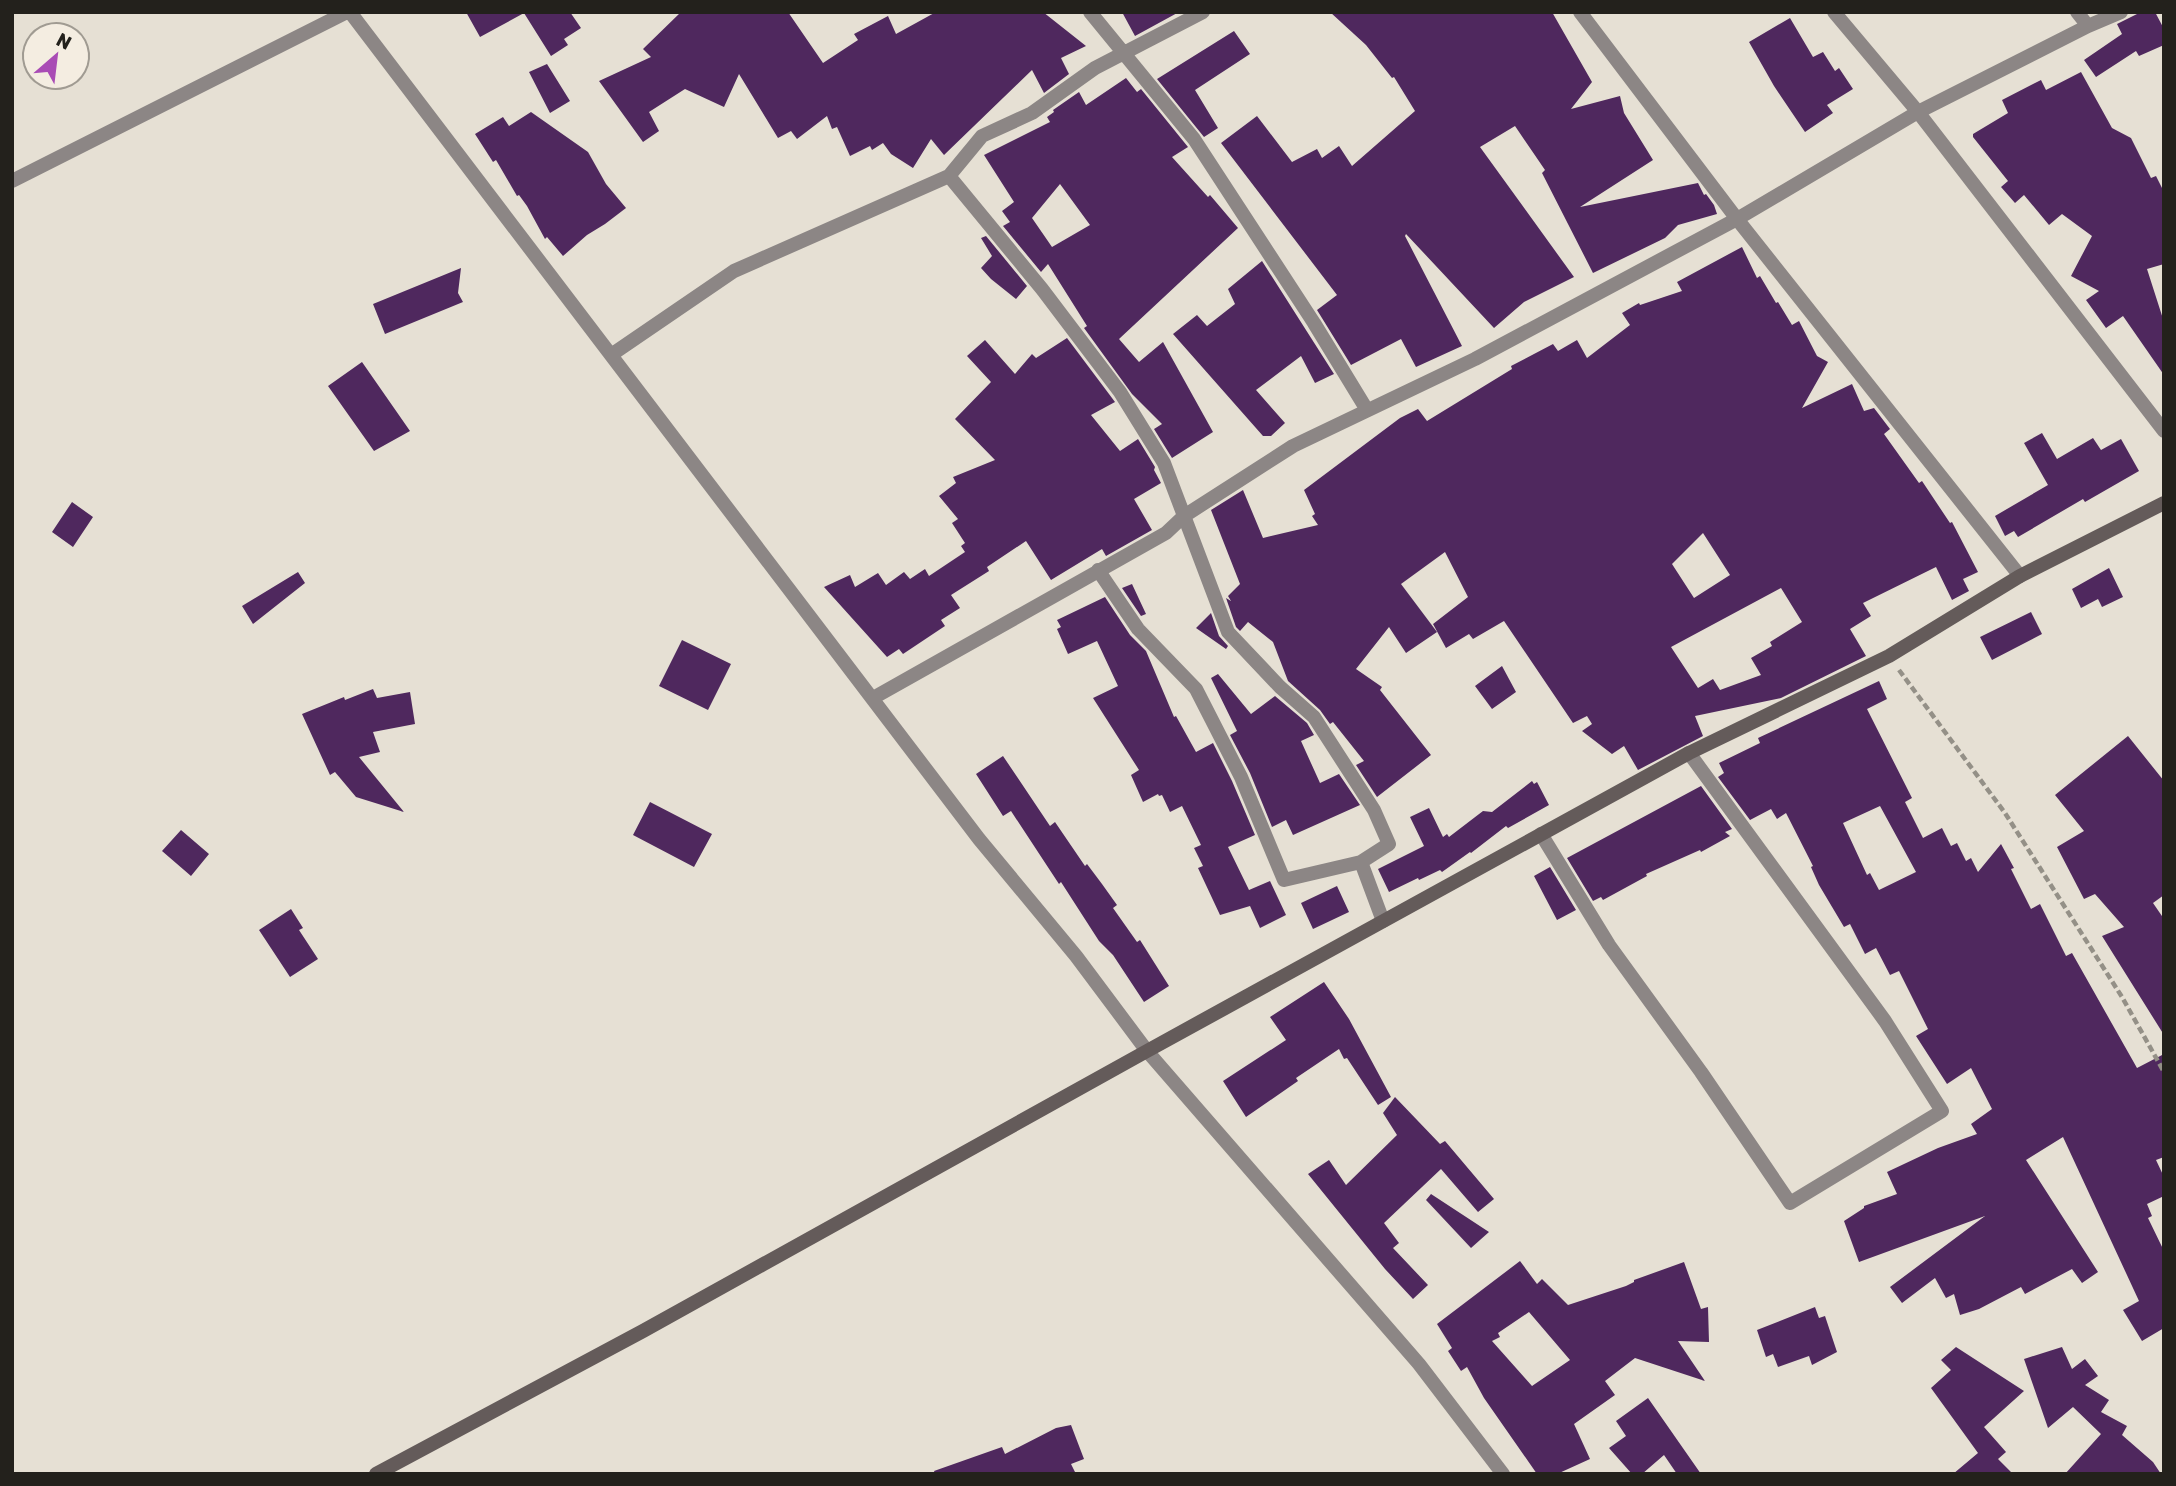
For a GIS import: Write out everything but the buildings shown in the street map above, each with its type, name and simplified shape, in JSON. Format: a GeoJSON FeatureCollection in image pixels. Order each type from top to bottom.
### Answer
{"type":"FeatureCollection","features":[{"type":"Feature","properties":{"kind":"street"},"geometry":{"type":"LineString","coordinates":[[12,181],[349,12],[979,839],[1076,956],[1147,1051],[1419,1364],[1503,1474]]}},
{"type":"Feature","properties":{"kind":"street"},"geometry":{"type":"LineString","coordinates":[[1090,12],[1194,139],[1307,312],[1367,410]]}},
{"type":"Feature","properties":{"kind":"street"},"geometry":{"type":"LineString","coordinates":[[611,355],[734,271],[949,176],[982,136],[1032,113],[1095,68],[1203,12]]}},
{"type":"Feature","properties":{"kind":"street"},"geometry":{"type":"LineString","coordinates":[[1580,12],[1737,219],[2020,576]]}},
{"type":"Feature","properties":{"kind":"street"},"geometry":{"type":"LineString","coordinates":[[1834,12],[1917,112],[2164,431]]}},
{"type":"Feature","properties":{"kind":"street"},"geometry":{"type":"LineString","coordinates":[[2077,12],[2088,26]]}},
{"type":"Feature","properties":{"kind":"street"},"geometry":{"type":"LineString","coordinates":[[873,698],[1166,533],[1184,516],[1293,446],[1475,359],[1737,219],[1917,112],[2121,12]]}},
{"type":"Feature","properties":{"kind":"street"},"geometry":{"type":"LineString","coordinates":[[949,176],[1042,289],[1120,392],[1164,463],[1228,632],[1280,687],[1314,717],[1374,810],[1389,844],[1361,862],[1284,880],[1241,777],[1196,689],[1138,629],[1098,570]]}},
{"type":"Feature","properties":{"kind":"street"},"geometry":{"type":"LineString","coordinates":[[376,1474],[643,1331],[1689,753],[1889,656],[2020,576],[2164,503]]}},
{"type":"Feature","properties":{"kind":"street"},"geometry":{"type":"LineString","coordinates":[[1541,834],[1609,945],[1701,1072],[1790,1203],[1942,1111],[1885,1021],[1689,753]]}},
{"type":"Feature","properties":{"kind":"street"},"geometry":{"type":"LineString","coordinates":[[1361,862],[1383,921]]}},
{"type":"Feature","properties":{"kind":"path"},"geometry":{"type":"LineString","coordinates":[[1889,656],[2005,813],[2122,997],[2164,1072]]}}]}
